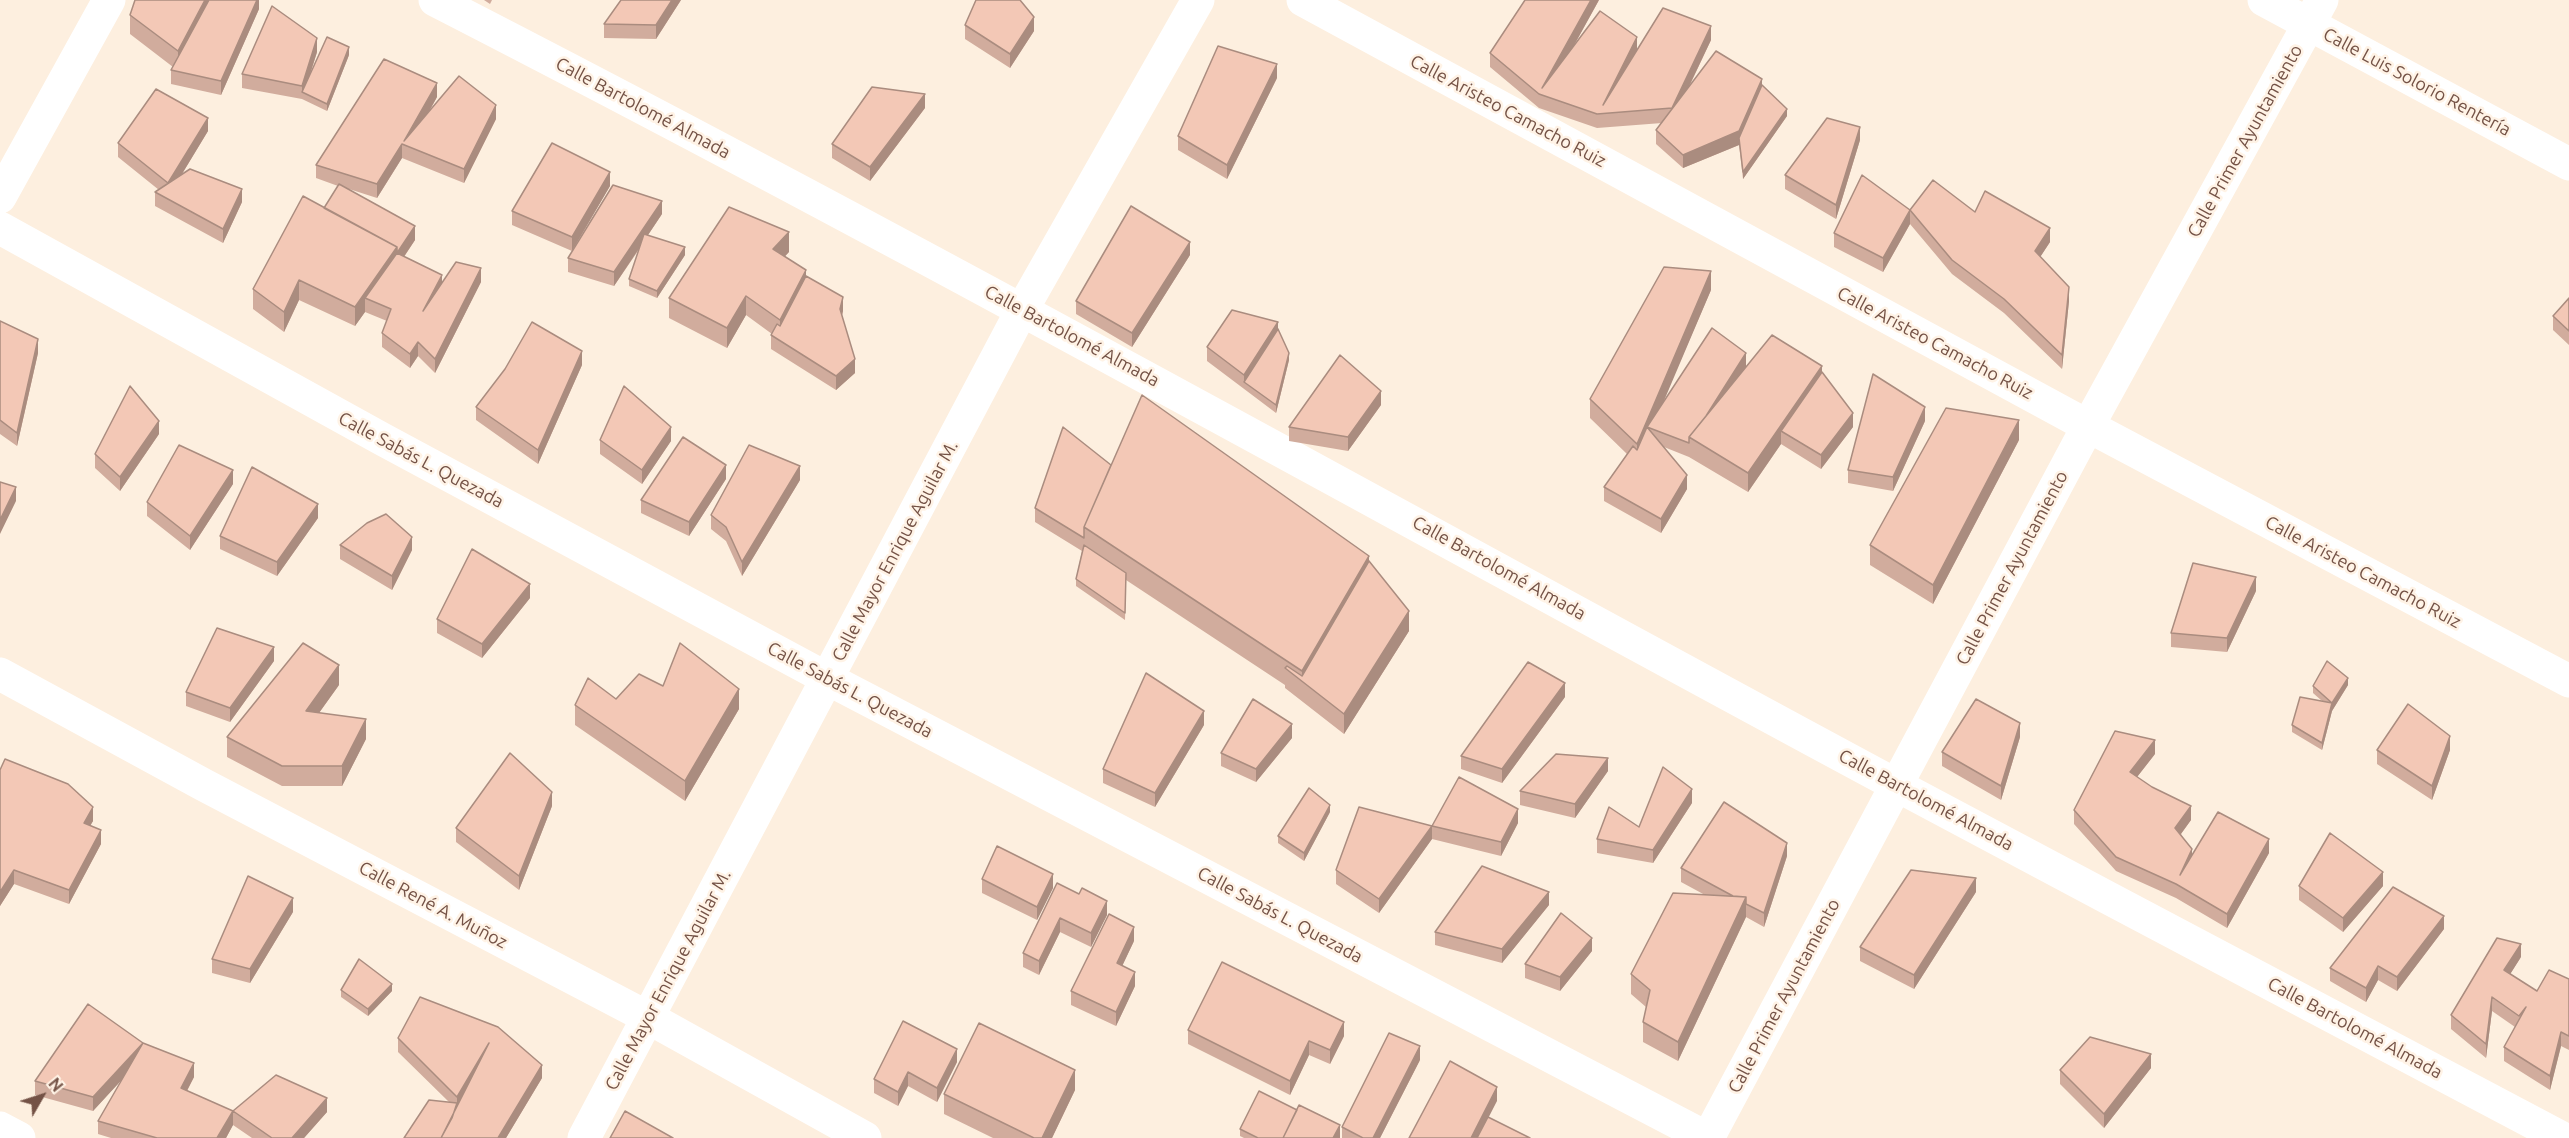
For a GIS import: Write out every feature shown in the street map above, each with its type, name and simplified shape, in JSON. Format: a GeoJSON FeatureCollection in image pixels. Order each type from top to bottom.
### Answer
{"type":"FeatureCollection","features":[{"type":"Feature","properties":{"kind":"street"},"geometry":{"type":"LineString","coordinates":[[0,197],[12,155],[109,0]]}},
{"type":"Feature","properties":{"kind":"street","name":"Calle Bartolomé Almada"},"geometry":{"type":"LineString","coordinates":[[435,0],[641,106],[1023,309],[1896,785],[2562,1138]]}},
{"type":"Feature","properties":{"kind":"street","name":"Calle Mayor Enrique Aguilar M."},"geometry":{"type":"LineString","coordinates":[[584,1138],[1023,309],[1198,0]]}},
{"type":"Feature","properties":{"kind":"street","name":"Calle Aristeo Camacho Ruiz"},"geometry":{"type":"LineString","coordinates":[[1303,0],[2088,426],[2569,681]]}},
{"type":"Feature","properties":{"kind":"street","name":"Calle Luis Solorio Rentería"},"geometry":{"type":"LineString","coordinates":[[2264,0],[2315,12],[2569,164]]}},
{"type":"Feature","properties":{"kind":"street","name":"Calle Primer Ayuntamiento"},"geometry":{"type":"LineString","coordinates":[[1708,1138],[2088,426],[2315,12]]}},
{"type":"Feature","properties":{"kind":"street","name":"Calle Sabás L. Quezada"},"geometry":{"type":"LineString","coordinates":[[0,228],[382,439],[828,679],[1708,1138]]}},
{"type":"Feature","properties":{"kind":"street","name":"Calle René A. Muñoz"},"geometry":{"type":"LineString","coordinates":[[0,674],[204,785],[649,1018],[865,1138]]}},
{"type":"Feature","properties":{"kind":"street"},"geometry":{"type":"LineString","coordinates":[[0,1128],[19,1138]]}},
{"type":"Feature","properties":{"kind":"building"},"geometry":{"type":"Polygon","coordinates":[[[135,0],[205,0],[178,51],[130,15],[135,0]]]}},
{"type":"Feature","properties":{"kind":"building"},"geometry":{"type":"Polygon","coordinates":[[[209,0],[257,0],[221,81],[171,70],[209,0]]]}},
{"type":"Feature","properties":{"kind":"building"},"geometry":{"type":"Polygon","coordinates":[[[621,0],[672,0],[656,25],[604,24],[621,0]]]}},
{"type":"Feature","properties":{"kind":"building"},"geometry":{"type":"Polygon","coordinates":[[[976,0],[1020,0],[1034,17],[1010,54],[965,25],[976,0]]]}},
{"type":"Feature","properties":{"kind":"building"},"geometry":{"type":"Polygon","coordinates":[[[1525,0],[1591,0],[1542,88],[1600,11],[1637,37],[1603,105],[1663,8],[1711,26],[1672,108],[1597,114],[1539,94],[1490,53],[1525,0]]]}},
{"type":"Feature","properties":{"kind":"building"},"geometry":{"type":"Polygon","coordinates":[[[272,6],[317,38],[302,86],[242,74],[272,6]]]}},
{"type":"Feature","properties":{"kind":"building"},"geometry":{"type":"Polygon","coordinates":[[[327,37],[349,47],[327,104],[302,92],[327,37]]]}},
{"type":"Feature","properties":{"kind":"building"},"geometry":{"type":"Polygon","coordinates":[[[1218,46],[1277,64],[1227,165],[1178,136],[1218,46]]]}},
{"type":"Feature","properties":{"kind":"building"},"geometry":{"type":"Polygon","coordinates":[[[1716,51],[1762,79],[1739,131],[1683,155],[1656,130],[1716,51]]]}},
{"type":"Feature","properties":{"kind":"building"},"geometry":{"type":"Polygon","coordinates":[[[384,59],[437,83],[404,141],[459,76],[496,105],[464,169],[402,144],[377,184],[316,165],[384,59]]]}},
{"type":"Feature","properties":{"kind":"building"},"geometry":{"type":"Polygon","coordinates":[[[1762,85],[1787,109],[1743,172],[1739,138],[1762,85]]]}},
{"type":"Feature","properties":{"kind":"building"},"geometry":{"type":"Polygon","coordinates":[[[872,87],[925,94],[870,167],[832,144],[872,87]]]}},
{"type":"Feature","properties":{"kind":"building"},"geometry":{"type":"Polygon","coordinates":[[[156,89],[208,118],[168,183],[118,143],[156,89]]]}},
{"type":"Feature","properties":{"kind":"building"},"geometry":{"type":"Polygon","coordinates":[[[1827,118],[1860,127],[1836,205],[1785,175],[1827,118]]]}},
{"type":"Feature","properties":{"kind":"building"},"geometry":{"type":"Polygon","coordinates":[[[552,143],[610,172],[572,237],[512,211],[552,143]]]}},
{"type":"Feature","properties":{"kind":"building"},"geometry":{"type":"Polygon","coordinates":[[[190,169],[242,189],[223,229],[155,192],[190,169]]]}},
{"type":"Feature","properties":{"kind":"building"},"geometry":{"type":"Polygon","coordinates":[[[1862,175],[1910,210],[1883,258],[1834,233],[1862,175]]]}},
{"type":"Feature","properties":{"kind":"building"},"geometry":{"type":"Polygon","coordinates":[[[1933,180],[1975,212],[1985,191],[2050,228],[2035,251],[2069,287],[2062,355],[2004,299],[1952,260],[1910,210],[1933,180]]]}},
{"type":"Feature","properties":{"kind":"building"},"geometry":{"type":"Polygon","coordinates":[[[339,184],[415,226],[397,253],[397,247],[324,208],[339,184]]]}},
{"type":"Feature","properties":{"kind":"building"},"geometry":{"type":"Polygon","coordinates":[[[613,185],[662,201],[614,272],[568,258],[613,185]]]}},
{"type":"Feature","properties":{"kind":"building"},"geometry":{"type":"Polygon","coordinates":[[[303,196],[397,247],[355,307],[299,280],[284,312],[253,289],[303,196]]]}},
{"type":"Feature","properties":{"kind":"building"},"geometry":{"type":"Polygon","coordinates":[[[1131,206],[1190,242],[1132,333],[1076,301],[1131,206]]]}},
{"type":"Feature","properties":{"kind":"building"},"geometry":{"type":"Polygon","coordinates":[[[729,207],[789,232],[773,249],[806,270],[780,320],[746,296],[727,328],[669,298],[729,207]]]}},
{"type":"Feature","properties":{"kind":"building"},"geometry":{"type":"Polygon","coordinates":[[[644,234],[685,247],[657,291],[629,279],[644,234]]]}},
{"type":"Feature","properties":{"kind":"building"},"geometry":{"type":"Polygon","coordinates":[[[397,253],[442,275],[423,311],[456,262],[481,268],[435,359],[418,342],[410,354],[382,333],[391,309],[365,298],[397,253]]]}},
{"type":"Feature","properties":{"kind":"building"},"geometry":{"type":"Polygon","coordinates":[[[1664,267],[1711,271],[1637,444],[1590,399],[1664,267]]]}},
{"type":"Feature","properties":{"kind":"building"},"geometry":{"type":"Polygon","coordinates":[[[806,276],[843,297],[840,309],[855,359],[836,376],[771,335],[777,324],[780,326],[806,276]]]}},
{"type":"Feature","properties":{"kind":"building"},"geometry":{"type":"Polygon","coordinates":[[[2569,298],[2569,331],[2553,316],[2569,298]]]}},
{"type":"Feature","properties":{"kind":"building"},"geometry":{"type":"Polygon","coordinates":[[[1232,310],[1278,322],[1244,375],[1207,347],[1232,310]]]}},
{"type":"Feature","properties":{"kind":"building"},"geometry":{"type":"Polygon","coordinates":[[[0,321],[38,339],[17,433],[0,420],[0,321]]]}},
{"type":"Feature","properties":{"kind":"building"},"geometry":{"type":"Polygon","coordinates":[[[532,322],[582,351],[538,450],[476,407],[505,369],[532,322]]]}},
{"type":"Feature","properties":{"kind":"building"},"geometry":{"type":"Polygon","coordinates":[[[1712,328],[1746,353],[1706,416],[1689,437],[1689,443],[1647,427],[1712,328]]]}},
{"type":"Feature","properties":{"kind":"building"},"geometry":{"type":"Polygon","coordinates":[[[1278,329],[1289,353],[1276,405],[1244,382],[1278,329]]]}},
{"type":"Feature","properties":{"kind":"building"},"geometry":{"type":"Polygon","coordinates":[[[1772,335],[1822,366],[1748,473],[1689,437],[1772,335]]]}},
{"type":"Feature","properties":{"kind":"building"},"geometry":{"type":"Polygon","coordinates":[[[1340,355],[1381,391],[1348,437],[1289,427],[1340,355]]]}},
{"type":"Feature","properties":{"kind":"building"},"geometry":{"type":"Polygon","coordinates":[[[1822,372],[1853,413],[1821,455],[1781,431],[1822,372]]]}},
{"type":"Feature","properties":{"kind":"building"},"geometry":{"type":"Polygon","coordinates":[[[1873,374],[1925,407],[1893,477],[1848,470],[1873,374]]]}},
{"type":"Feature","properties":{"kind":"building"},"geometry":{"type":"Polygon","coordinates":[[[130,386],[159,421],[120,477],[95,454],[130,386]]]}},
{"type":"Feature","properties":{"kind":"building"},"geometry":{"type":"Polygon","coordinates":[[[624,386],[671,427],[642,470],[600,440],[624,386]]]}},
{"type":"Feature","properties":{"kind":"building"},"geometry":{"type":"Polygon","coordinates":[[[1142,395],[1369,556],[1302,671],[1084,527],[1142,395]]]}},
{"type":"Feature","properties":{"kind":"building"},"geometry":{"type":"Polygon","coordinates":[[[1946,408],[2019,420],[1933,585],[1870,545],[1946,408]]]}},
{"type":"Feature","properties":{"kind":"building"},"geometry":{"type":"Polygon","coordinates":[[[1063,427],[1111,465],[1084,527],[1084,538],[1035,508],[1063,427]]]}},
{"type":"Feature","properties":{"kind":"building"},"geometry":{"type":"Polygon","coordinates":[[[1647,427],[1687,475],[1661,519],[1604,487],[1633,446],[1637,450],[1647,427]]]}},
{"type":"Feature","properties":{"kind":"building"},"geometry":{"type":"Polygon","coordinates":[[[683,437],[726,465],[689,522],[641,500],[683,437]]]}},
{"type":"Feature","properties":{"kind":"building"},"geometry":{"type":"Polygon","coordinates":[[[179,445],[233,470],[190,536],[147,502],[179,445]]]}},
{"type":"Feature","properties":{"kind":"building"},"geometry":{"type":"Polygon","coordinates":[[[749,445],[800,466],[742,562],[726,527],[711,515],[749,445]]]}},
{"type":"Feature","properties":{"kind":"building"},"geometry":{"type":"Polygon","coordinates":[[[252,467],[318,504],[277,562],[220,536],[252,467]]]}},
{"type":"Feature","properties":{"kind":"building"},"geometry":{"type":"Polygon","coordinates":[[[0,482],[16,487],[0,520],[0,482]]]}},
{"type":"Feature","properties":{"kind":"building"},"geometry":{"type":"Polygon","coordinates":[[[386,514],[412,537],[392,576],[340,545],[367,523],[386,514]]]}},
{"type":"Feature","properties":{"kind":"building"},"geometry":{"type":"Polygon","coordinates":[[[1084,545],[1126,573],[1125,613],[1076,579],[1084,545]]]}},
{"type":"Feature","properties":{"kind":"building"},"geometry":{"type":"Polygon","coordinates":[[[472,549],[530,584],[482,644],[437,619],[472,549]]]}},
{"type":"Feature","properties":{"kind":"building"},"geometry":{"type":"Polygon","coordinates":[[[1369,561],[1409,611],[1344,714],[1285,668],[1287,666],[1302,676],[1369,561]]]}},
{"type":"Feature","properties":{"kind":"building"},"geometry":{"type":"Polygon","coordinates":[[[2193,563],[2256,577],[2227,638],[2171,633],[2193,563]]]}},
{"type":"Feature","properties":{"kind":"building"},"geometry":{"type":"Polygon","coordinates":[[[217,628],[274,647],[230,708],[186,692],[217,628]]]}},
{"type":"Feature","properties":{"kind":"building"},"geometry":{"type":"Polygon","coordinates":[[[303,643],[339,665],[306,711],[366,719],[342,766],[282,766],[227,737],[303,643]]]}},
{"type":"Feature","properties":{"kind":"building"},"geometry":{"type":"Polygon","coordinates":[[[680,643],[739,689],[685,781],[575,705],[588,678],[616,699],[639,674],[663,686],[680,643]]]}},
{"type":"Feature","properties":{"kind":"building"},"geometry":{"type":"Polygon","coordinates":[[[2327,661],[2348,678],[2332,703],[2313,686],[2327,661]]]}},
{"type":"Feature","properties":{"kind":"building"},"geometry":{"type":"Polygon","coordinates":[[[1528,662],[1565,683],[1502,769],[1461,756],[1528,662]]]}},
{"type":"Feature","properties":{"kind":"building"},"geometry":{"type":"Polygon","coordinates":[[[1146,673],[1204,711],[1155,793],[1103,769],[1146,673]]]}},
{"type":"Feature","properties":{"kind":"building"},"geometry":{"type":"Polygon","coordinates":[[[2300,697],[2332,703],[2322,743],[2292,725],[2300,697]]]}},
{"type":"Feature","properties":{"kind":"building"},"geometry":{"type":"Polygon","coordinates":[[[1253,699],[1292,724],[1256,769],[1221,753],[1253,699]]]}},
{"type":"Feature","properties":{"kind":"building"},"geometry":{"type":"Polygon","coordinates":[[[1976,699],[2020,723],[2001,786],[1942,752],[1976,699]]]}},
{"type":"Feature","properties":{"kind":"building"},"geometry":{"type":"Polygon","coordinates":[[[2408,704],[2450,736],[2432,786],[2377,750],[2408,704]]]}},
{"type":"Feature","properties":{"kind":"building"},"geometry":{"type":"Polygon","coordinates":[[[2115,731],[2155,740],[2130,772],[2152,787],[2191,806],[2175,828],[2192,849],[2180,875],[2218,812],[2269,839],[2227,914],[2176,884],[2116,857],[2074,810],[2115,731]]]}},
{"type":"Feature","properties":{"kind":"building"},"geometry":{"type":"Polygon","coordinates":[[[510,753],[552,792],[519,876],[456,828],[510,753]]]}},
{"type":"Feature","properties":{"kind":"building"},"geometry":{"type":"Polygon","coordinates":[[[1556,754],[1608,758],[1575,804],[1520,791],[1556,754]]]}},
{"type":"Feature","properties":{"kind":"building"},"geometry":{"type":"Polygon","coordinates":[[[5,759],[68,784],[93,807],[84,823],[101,830],[69,890],[14,870],[0,892],[0,770],[5,759]]]}},
{"type":"Feature","properties":{"kind":"building"},"geometry":{"type":"Polygon","coordinates":[[[1663,767],[1692,789],[1653,850],[1597,839],[1609,807],[1639,827],[1663,767]]]}},
{"type":"Feature","properties":{"kind":"building"},"geometry":{"type":"Polygon","coordinates":[[[1459,777],[1518,809],[1501,842],[1432,826],[1459,777]]]}},
{"type":"Feature","properties":{"kind":"building"},"geometry":{"type":"Polygon","coordinates":[[[1309,788],[1330,805],[1304,853],[1278,836],[1309,788]]]}},
{"type":"Feature","properties":{"kind":"building"},"geometry":{"type":"Polygon","coordinates":[[[1724,802],[1787,843],[1764,913],[1746,904],[1746,897],[1733,896],[1681,868],[1724,802]]]}},
{"type":"Feature","properties":{"kind":"building"},"geometry":{"type":"Polygon","coordinates":[[[1359,807],[1432,826],[1379,899],[1336,870],[1359,807]]]}},
{"type":"Feature","properties":{"kind":"building"},"geometry":{"type":"Polygon","coordinates":[[[2330,833],[2383,872],[2343,918],[2299,886],[2330,833]]]}},
{"type":"Feature","properties":{"kind":"building"},"geometry":{"type":"Polygon","coordinates":[[[997,846],[1053,874],[1037,907],[982,879],[997,846]]]}},
{"type":"Feature","properties":{"kind":"building"},"geometry":{"type":"Polygon","coordinates":[[[1482,866],[1549,892],[1502,949],[1435,932],[1482,866]]]}},
{"type":"Feature","properties":{"kind":"building"},"geometry":{"type":"Polygon","coordinates":[[[1911,870],[1976,878],[1914,975],[1860,947],[1911,870]]]}},
{"type":"Feature","properties":{"kind":"building"},"geometry":{"type":"Polygon","coordinates":[[[248,876],[293,898],[250,969],[212,959],[248,876]]]}},
{"type":"Feature","properties":{"kind":"building"},"geometry":{"type":"Polygon","coordinates":[[[1057,883],[1079,894],[1082,888],[1107,901],[1091,933],[1060,918],[1039,961],[1023,953],[1057,883]]]}},
{"type":"Feature","properties":{"kind":"building"},"geometry":{"type":"Polygon","coordinates":[[[2393,887],[2444,916],[2397,977],[2378,966],[2366,988],[2330,968],[2393,887]]]}},
{"type":"Feature","properties":{"kind":"building"},"geometry":{"type":"Polygon","coordinates":[[[1673,893],[1746,897],[1678,1042],[1643,1022],[1650,990],[1631,974],[1673,893]]]}},
{"type":"Feature","properties":{"kind":"building"},"geometry":{"type":"Polygon","coordinates":[[[1561,913],[1592,938],[1560,977],[1525,964],[1561,913]]]}},
{"type":"Feature","properties":{"kind":"building"},"geometry":{"type":"Polygon","coordinates":[[[1109,914],[1134,927],[1117,963],[1135,972],[1116,1012],[1071,991],[1109,914]]]}},
{"type":"Feature","properties":{"kind":"building"},"geometry":{"type":"Polygon","coordinates":[[[2497,938],[2521,944],[2504,970],[2537,991],[2549,970],[2569,979],[2569,1036],[2561,1032],[2550,1076],[2504,1047],[2526,1007],[2519,1016],[2492,997],[2486,1044],[2451,1015],[2497,938]]]}},
{"type":"Feature","properties":{"kind":"building"},"geometry":{"type":"Polygon","coordinates":[[[359,959],[392,984],[368,1009],[341,990],[359,959]]]}},
{"type":"Feature","properties":{"kind":"building"},"geometry":{"type":"Polygon","coordinates":[[[1222,962],[1344,1022],[1330,1050],[1309,1041],[1290,1081],[1188,1030],[1222,962]]]}},
{"type":"Feature","properties":{"kind":"building"},"geometry":{"type":"Polygon","coordinates":[[[420,997],[498,1027],[542,1065],[498,1138],[441,1138],[489,1043],[457,1097],[398,1038],[420,997]]]}},
{"type":"Feature","properties":{"kind":"building"},"geometry":{"type":"Polygon","coordinates":[[[88,1004],[143,1043],[93,1097],[35,1081],[88,1004]]]}},
{"type":"Feature","properties":{"kind":"building"},"geometry":{"type":"Polygon","coordinates":[[[903,1021],[957,1049],[937,1088],[908,1072],[898,1092],[874,1079],[903,1021]]]}},
{"type":"Feature","properties":{"kind":"building"},"geometry":{"type":"Polygon","coordinates":[[[979,1023],[1075,1070],[1042,1138],[1034,1138],[944,1094],[979,1023]]]}},
{"type":"Feature","properties":{"kind":"building"},"geometry":{"type":"Polygon","coordinates":[[[1389,1033],[1420,1046],[1373,1138],[1363,1138],[1342,1127],[1389,1033]]]}},
{"type":"Feature","properties":{"kind":"building"},"geometry":{"type":"Polygon","coordinates":[[[2090,1037],[2151,1054],[2104,1114],[2060,1070],[2090,1037]]]}},
{"type":"Feature","properties":{"kind":"building"},"geometry":{"type":"Polygon","coordinates":[[[143,1043],[194,1063],[181,1088],[233,1111],[217,1138],[157,1138],[98,1121],[143,1043]]]}},
{"type":"Feature","properties":{"kind":"building"},"geometry":{"type":"Polygon","coordinates":[[[1450,1061],[1497,1087],[1471,1138],[1409,1138],[1450,1061]]]}},
{"type":"Feature","properties":{"kind":"building"},"geometry":{"type":"Polygon","coordinates":[[[276,1075],[327,1098],[292,1138],[272,1138],[233,1111],[276,1075]]]}},
{"type":"Feature","properties":{"kind":"building"},"geometry":{"type":"Polygon","coordinates":[[[1259,1091],[1297,1110],[1283,1138],[1258,1138],[1240,1129],[1259,1091]]]}},
{"type":"Feature","properties":{"kind":"building"},"geometry":{"type":"Polygon","coordinates":[[[429,1100],[457,1103],[441,1138],[404,1138],[429,1100]]]}},
{"type":"Feature","properties":{"kind":"building"},"geometry":{"type":"Polygon","coordinates":[[[1299,1105],[1340,1125],[1333,1138],[1283,1138],[1299,1105]]]}},
{"type":"Feature","properties":{"kind":"building"},"geometry":{"type":"Polygon","coordinates":[[[625,1111],[673,1138],[610,1138],[625,1111]]]}},
{"type":"Feature","properties":{"kind":"building"},"geometry":{"type":"Polygon","coordinates":[[[1488,1117],[1530,1138],[1477,1138],[1488,1117]]]}}]}
